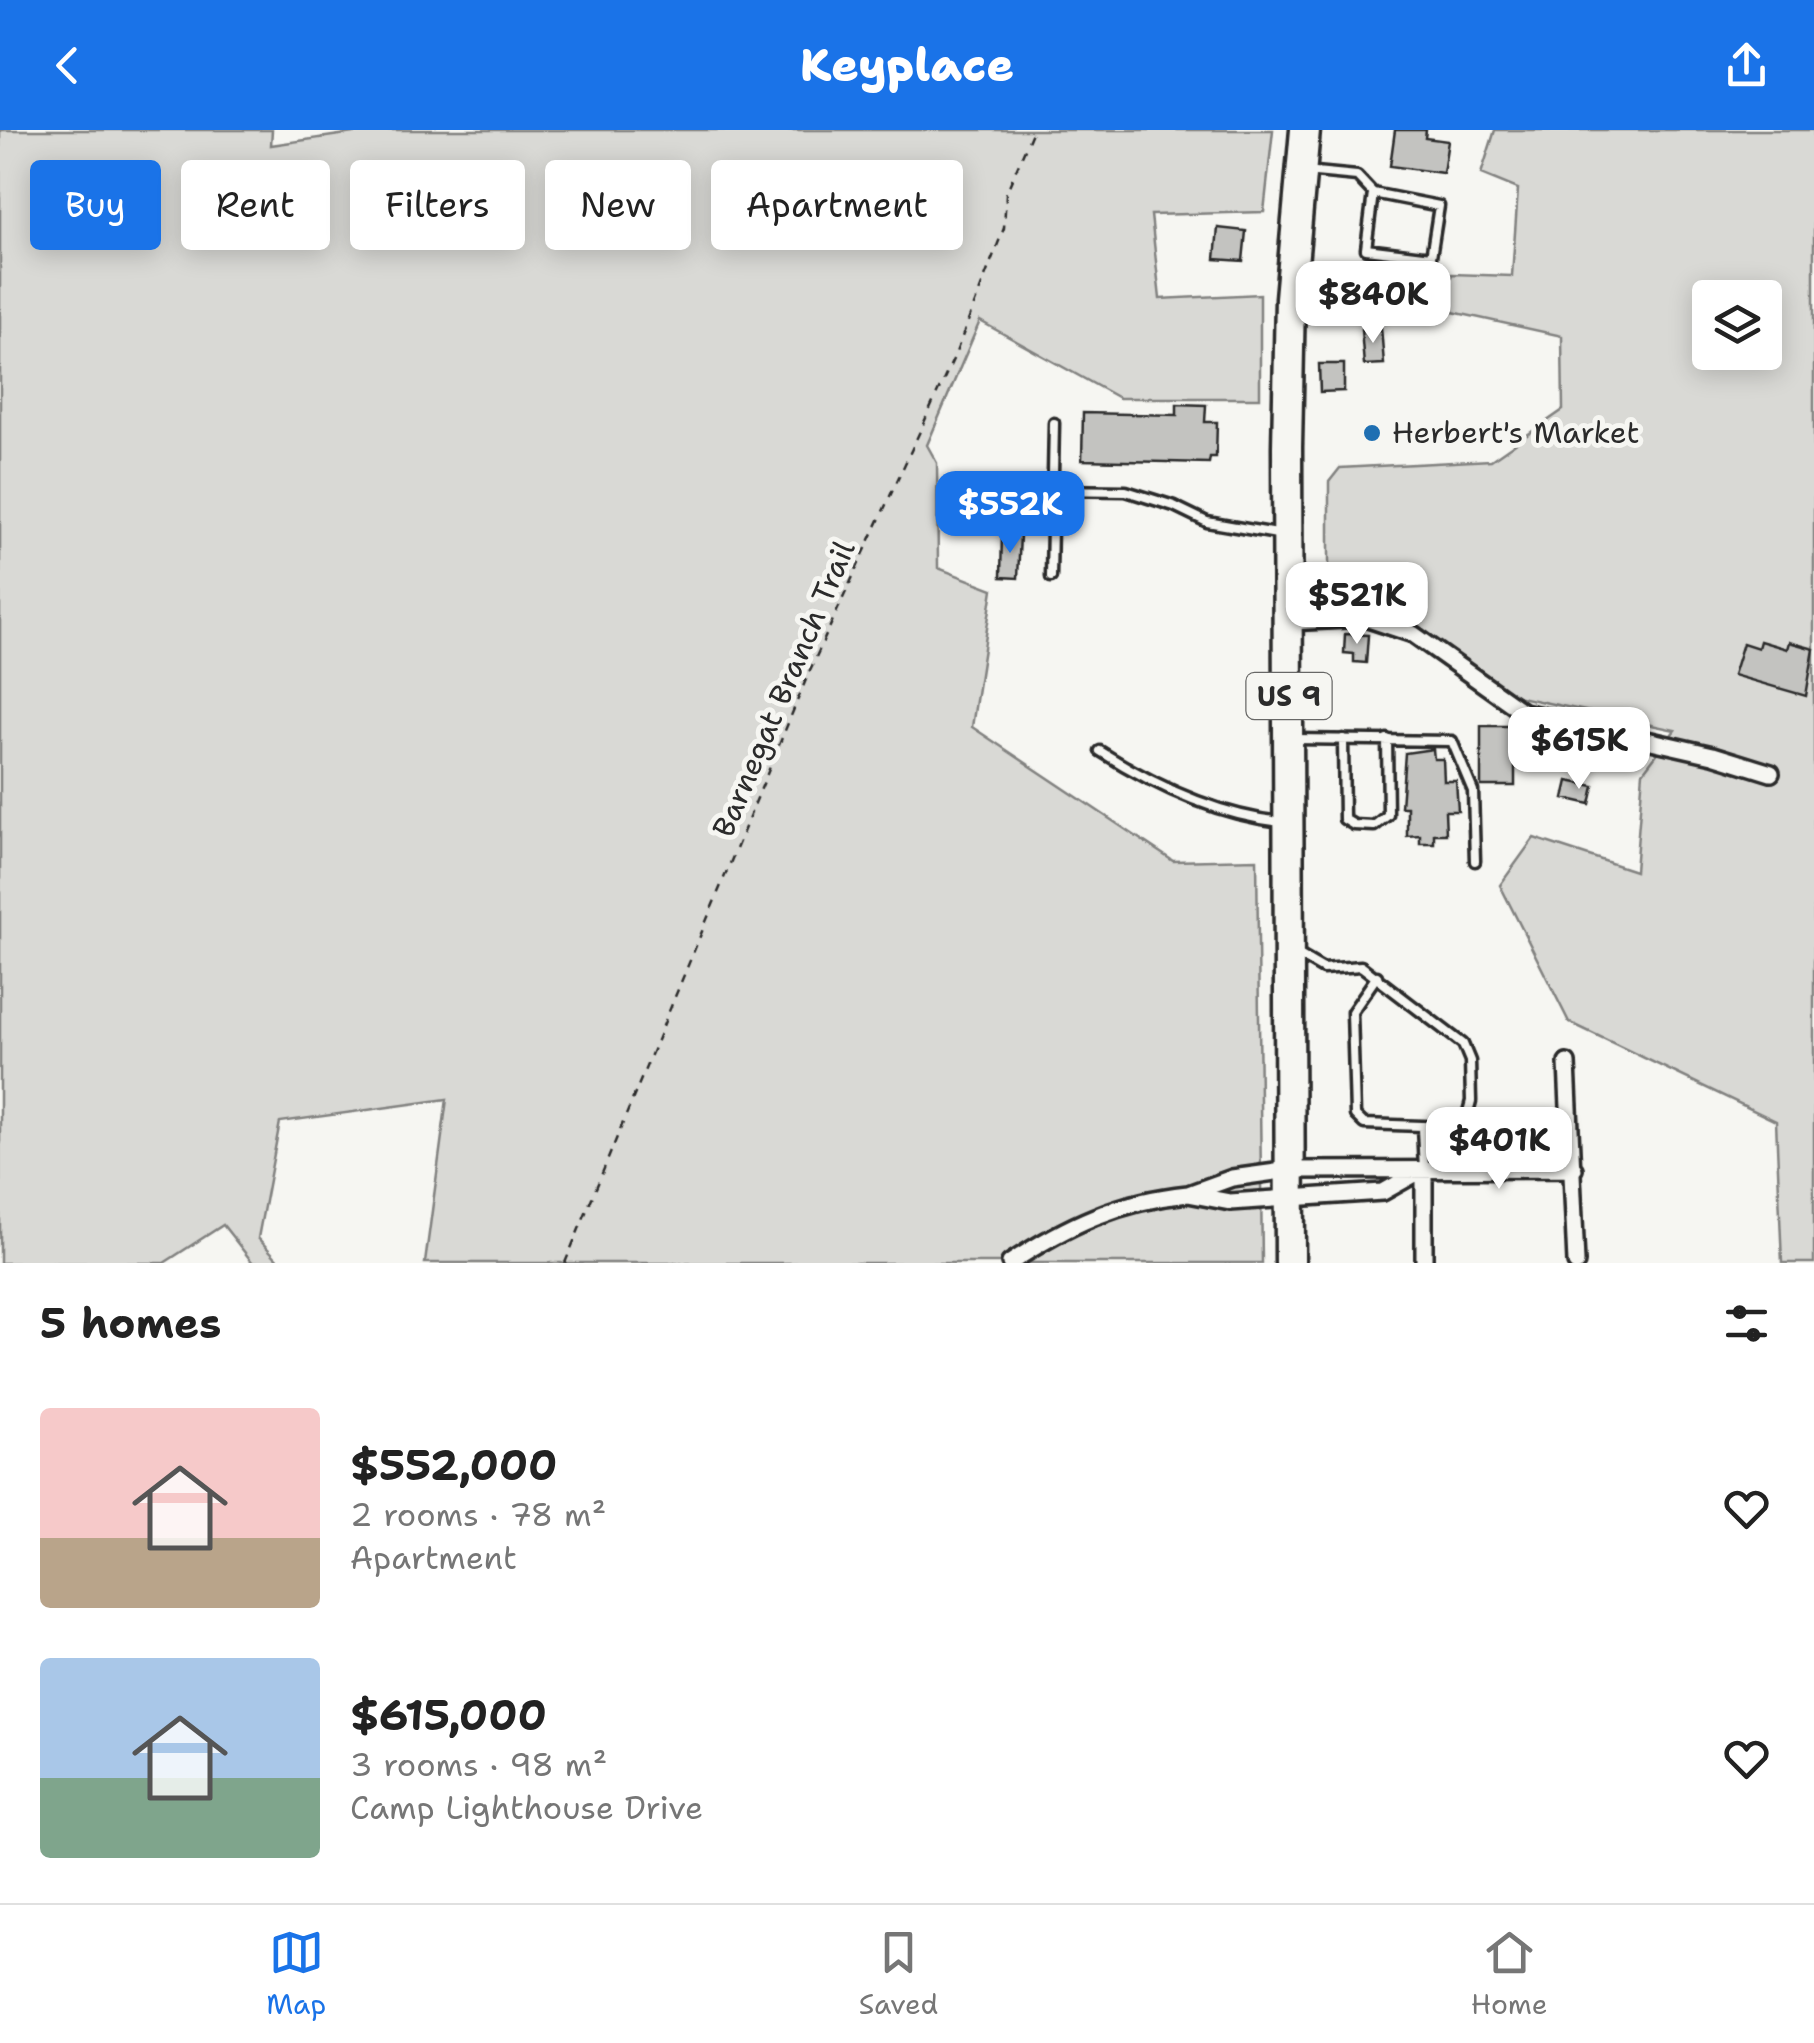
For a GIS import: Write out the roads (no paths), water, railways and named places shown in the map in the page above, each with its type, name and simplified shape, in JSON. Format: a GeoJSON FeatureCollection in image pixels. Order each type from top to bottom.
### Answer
{"type":"FeatureCollection","features":[{"type":"Feature","properties":{"kind":"highway","name":"US 9"},"geometry":{"type":"LineString","coordinates":[[1290,1263],[1290,298],[1305,130]]}},
{"type":"Feature","properties":{"kind":"street"},"geometry":{"type":"LineString","coordinates":[[1288,622],[1365,618],[1413,634],[1523,712],[1771,773]]}},
{"type":"Feature","properties":{"kind":"street"},"geometry":{"type":"LineString","coordinates":[[1567,1062],[1576,1263]]}},
{"type":"Feature","properties":{"kind":"street"},"geometry":{"type":"LineString","coordinates":[[1010,1263],[1096,1213],[1141,1199],[1188,1194],[1232,1178],[1383,1192],[1424,1169]]}},
{"type":"Feature","properties":{"kind":"street"},"geometry":{"type":"LineString","coordinates":[[1424,1169],[1424,1263]]}},
{"type":"Feature","properties":{"kind":"street"},"geometry":{"type":"LineString","coordinates":[[1188,1194],[1230,1202],[1290,1184],[1424,1169],[1574,1169]]}},
{"type":"Feature","properties":{"kind":"lane"},"geometry":{"type":"LineString","coordinates":[[1300,171],[1357,176],[1373,193],[1439,206],[1431,258],[1366,248],[1373,193]]}},
{"type":"Feature","properties":{"kind":"lane"},"geometry":{"type":"LineString","coordinates":[[1052,577],[1054,423]]}},
{"type":"Feature","properties":{"kind":"lane"},"geometry":{"type":"LineString","coordinates":[[1051,490],[1126,491],[1174,506],[1207,522],[1287,536]]}},
{"type":"Feature","properties":{"kind":"lane"},"geometry":{"type":"LineString","coordinates":[[1289,739],[1442,739],[1458,748],[1474,791],[1474,861]]}},
{"type":"Feature","properties":{"kind":"lane"},"geometry":{"type":"LineString","coordinates":[[1343,739],[1344,819],[1354,826],[1374,826],[1388,815],[1387,739]]}},
{"type":"Feature","properties":{"kind":"lane"},"geometry":{"type":"LineString","coordinates":[[1100,751],[1146,780],[1192,798],[1249,818],[1290,823]]}},
{"type":"Feature","properties":{"kind":"lane"},"geometry":{"type":"LineString","coordinates":[[1290,945],[1312,966],[1361,966],[1377,976],[1463,1044],[1470,1061],[1472,1101],[1467,1116],[1451,1127],[1364,1124],[1356,1115],[1352,1012],[1377,976]]}},
{"type":"Feature","properties":{"kind":"lane"},"geometry":{"type":"LineString","coordinates":[[1422,1127],[1424,1169]]}},
{"type":"Feature","properties":{"kind":"place","name":"Herbert's Market"},"geometry":{"type":"Point","coordinates":[1372,433]}}]}
